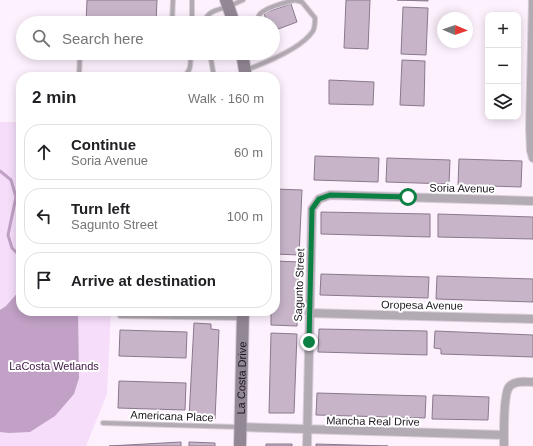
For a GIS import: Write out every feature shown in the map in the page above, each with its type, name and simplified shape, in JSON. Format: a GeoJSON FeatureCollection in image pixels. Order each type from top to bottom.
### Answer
{"type":"FeatureCollection","features":[{"type":"Feature","properties":{"kind":"street"},"geometry":{"type":"LineString","coordinates":[[533,0],[530,128],[531,151],[533,158]]}},
{"type":"Feature","properties":{"kind":"street"},"geometry":{"type":"LineString","coordinates":[[227,3],[232,16]]}},
{"type":"Feature","properties":{"kind":"street"},"geometry":{"type":"LineString","coordinates":[[243,60],[246,72]]}},
{"type":"Feature","properties":{"kind":"street","name":"Soria Avenue"},"geometry":{"type":"LineString","coordinates":[[319,199],[330,195],[533,200]]}},
{"type":"Feature","properties":{"kind":"street","name":"Sagunto Street"},"geometry":{"type":"LineString","coordinates":[[307,446],[312,209],[319,199]]}},
{"type":"Feature","properties":{"kind":"street","name":"Oropesa Avenue"},"geometry":{"type":"LineString","coordinates":[[310,313],[533,319]]}},
{"type":"Feature","properties":{"kind":"street","name":"La Costa Drive"},"geometry":{"type":"LineString","coordinates":[[240,446],[243,316]]}},
{"type":"Feature","properties":{"kind":"street"},"geometry":{"type":"LineString","coordinates":[[504,446],[506,397],[509,387],[519,382],[533,382]]}},
{"type":"Feature","properties":{"kind":"street","name":"Mancha Real Drive"},"geometry":{"type":"LineString","coordinates":[[240,427],[504,435]]}},
{"type":"Feature","properties":{"kind":"lane"},"geometry":{"type":"LineString","coordinates":[[172,16],[173,0]]}},
{"type":"Feature","properties":{"kind":"lane"},"geometry":{"type":"LineString","coordinates":[[192,0],[192,16]]}},
{"type":"Feature","properties":{"kind":"lane"},"geometry":{"type":"LineString","coordinates":[[207,16],[227,3],[243,0]]}},
{"type":"Feature","properties":{"kind":"lane"},"geometry":{"type":"LineString","coordinates":[[258,16],[264,11],[295,0],[302,2],[315,18],[314,29],[308,37],[295,47],[280,55]]}},
{"type":"Feature","properties":{"kind":"lane"},"geometry":{"type":"LineString","coordinates":[[79,72],[80,60]]}},
{"type":"Feature","properties":{"kind":"lane"},"geometry":{"type":"LineString","coordinates":[[189,72],[190,60]]}},
{"type":"Feature","properties":{"kind":"lane"},"geometry":{"type":"LineString","coordinates":[[211,60],[213,72]]}},
{"type":"Feature","properties":{"kind":"lane"},"geometry":{"type":"LineString","coordinates":[[249,72],[270,60]]}},
{"type":"Feature","properties":{"kind":"lane","name":"Americana Place"},"geometry":{"type":"LineString","coordinates":[[103,423],[240,427]]}},
{"type":"Feature","properties":{"kind":"green space","name":"LaCosta Wetlands"},"geometry":{"type":"Polygon","coordinates":[[[0,122],[16,122],[16,316],[111,316],[107,394],[86,446],[0,446],[0,122]]]}},
{"type":"Feature","properties":{"kind":"shaded area"},"geometry":{"type":"Polygon","coordinates":[[[16,295],[16,316],[78,316],[79,378],[74,394],[55,416],[30,432],[0,432],[0,310],[6,306],[16,295]]]}},
{"type":"Feature","properties":{"kind":"building"},"geometry":{"type":"Polygon","coordinates":[[[87,0],[157,0],[156,16],[86,16],[87,0]]]}},
{"type":"Feature","properties":{"kind":"building"},"geometry":{"type":"Polygon","coordinates":[[[346,0],[370,0],[368,49],[344,48],[346,0]]]}},
{"type":"Feature","properties":{"kind":"building"},"geometry":{"type":"Polygon","coordinates":[[[397,0],[428,0],[428,1],[397,0]]]}},
{"type":"Feature","properties":{"kind":"building"},"geometry":{"type":"Polygon","coordinates":[[[291,4],[297,22],[280,28],[280,16],[265,16],[264,13],[291,4]]]}},
{"type":"Feature","properties":{"kind":"building"},"geometry":{"type":"Polygon","coordinates":[[[403,7],[428,8],[426,55],[401,54],[403,7]]]}},
{"type":"Feature","properties":{"kind":"building"},"geometry":{"type":"Polygon","coordinates":[[[402,60],[425,61],[424,106],[400,105],[402,60]]]}},
{"type":"Feature","properties":{"kind":"building"},"geometry":{"type":"Polygon","coordinates":[[[329,80],[374,82],[373,105],[329,104],[329,80]]]}},
{"type":"Feature","properties":{"kind":"building"},"geometry":{"type":"Polygon","coordinates":[[[315,156],[379,158],[378,182],[314,180],[315,156]]]}},
{"type":"Feature","properties":{"kind":"building"},"geometry":{"type":"Polygon","coordinates":[[[387,158],[450,160],[449,184],[386,182],[387,158]]]}},
{"type":"Feature","properties":{"kind":"building"},"geometry":{"type":"Polygon","coordinates":[[[459,159],[522,161],[521,187],[458,185],[459,159]]]}},
{"type":"Feature","properties":{"kind":"building"},"geometry":{"type":"Polygon","coordinates":[[[280,189],[302,190],[299,255],[280,254],[280,189]]]}},
{"type":"Feature","properties":{"kind":"building"},"geometry":{"type":"Polygon","coordinates":[[[321,212],[430,214],[430,237],[321,234],[321,212]]]}},
{"type":"Feature","properties":{"kind":"building"},"geometry":{"type":"Polygon","coordinates":[[[438,214],[533,217],[533,239],[438,237],[438,214]]]}},
{"type":"Feature","properties":{"kind":"building"},"geometry":{"type":"Polygon","coordinates":[[[280,261],[299,262],[297,326],[271,325],[271,316],[280,316],[280,261]]]}},
{"type":"Feature","properties":{"kind":"building"},"geometry":{"type":"Polygon","coordinates":[[[321,274],[429,277],[428,298],[320,295],[321,274]]]}},
{"type":"Feature","properties":{"kind":"building"},"geometry":{"type":"Polygon","coordinates":[[[437,276],[533,279],[533,302],[436,299],[437,276]]]}},
{"type":"Feature","properties":{"kind":"building"},"geometry":{"type":"Polygon","coordinates":[[[194,323],[211,324],[211,329],[219,330],[215,419],[189,418],[194,323]]]}},
{"type":"Feature","properties":{"kind":"building"},"geometry":{"type":"Polygon","coordinates":[[[319,329],[427,331],[427,355],[318,352],[319,329]]]}},
{"type":"Feature","properties":{"kind":"building"},"geometry":{"type":"Polygon","coordinates":[[[120,330],[187,332],[186,358],[119,356],[120,330]]]}},
{"type":"Feature","properties":{"kind":"building"},"geometry":{"type":"Polygon","coordinates":[[[435,331],[533,335],[533,357],[441,354],[441,349],[434,348],[435,331]]]}},
{"type":"Feature","properties":{"kind":"building"},"geometry":{"type":"Polygon","coordinates":[[[271,333],[297,334],[294,413],[269,413],[271,333]]]}},
{"type":"Feature","properties":{"kind":"building"},"geometry":{"type":"Polygon","coordinates":[[[119,381],[186,383],[185,410],[118,408],[119,381]]]}},
{"type":"Feature","properties":{"kind":"building"},"geometry":{"type":"Polygon","coordinates":[[[317,393],[426,396],[425,418],[316,415],[317,393]]]}},
{"type":"Feature","properties":{"kind":"building"},"geometry":{"type":"Polygon","coordinates":[[[433,395],[489,397],[488,420],[432,419],[433,395]]]}},
{"type":"Feature","properties":{"kind":"building"},"geometry":{"type":"Polygon","coordinates":[[[181,442],[181,446],[109,446],[181,442]]]}},
{"type":"Feature","properties":{"kind":"building"},"geometry":{"type":"Polygon","coordinates":[[[189,442],[215,443],[215,446],[189,446],[189,442]]]}},
{"type":"Feature","properties":{"kind":"building"},"geometry":{"type":"Polygon","coordinates":[[[266,444],[292,444],[292,446],[266,446],[266,444]]]}},
{"type":"Feature","properties":{"kind":"building"},"geometry":{"type":"Polygon","coordinates":[[[316,444],[388,446],[316,446],[316,444]]]}},
{"type":"Feature","properties":{"kind":"waterway"},"geometry":{"type":"LineString","coordinates":[[0,171],[11,180],[16,197]]}},
{"type":"Feature","properties":{"kind":"waterway"},"geometry":{"type":"LineString","coordinates":[[16,197],[8,235],[12,248],[16,252]]}},
{"type":"Feature","properties":{"kind":"route"},"geometry":{"type":"LineString","coordinates":[[309,342],[312,209],[319,199],[330,195],[408,197]]}}]}
